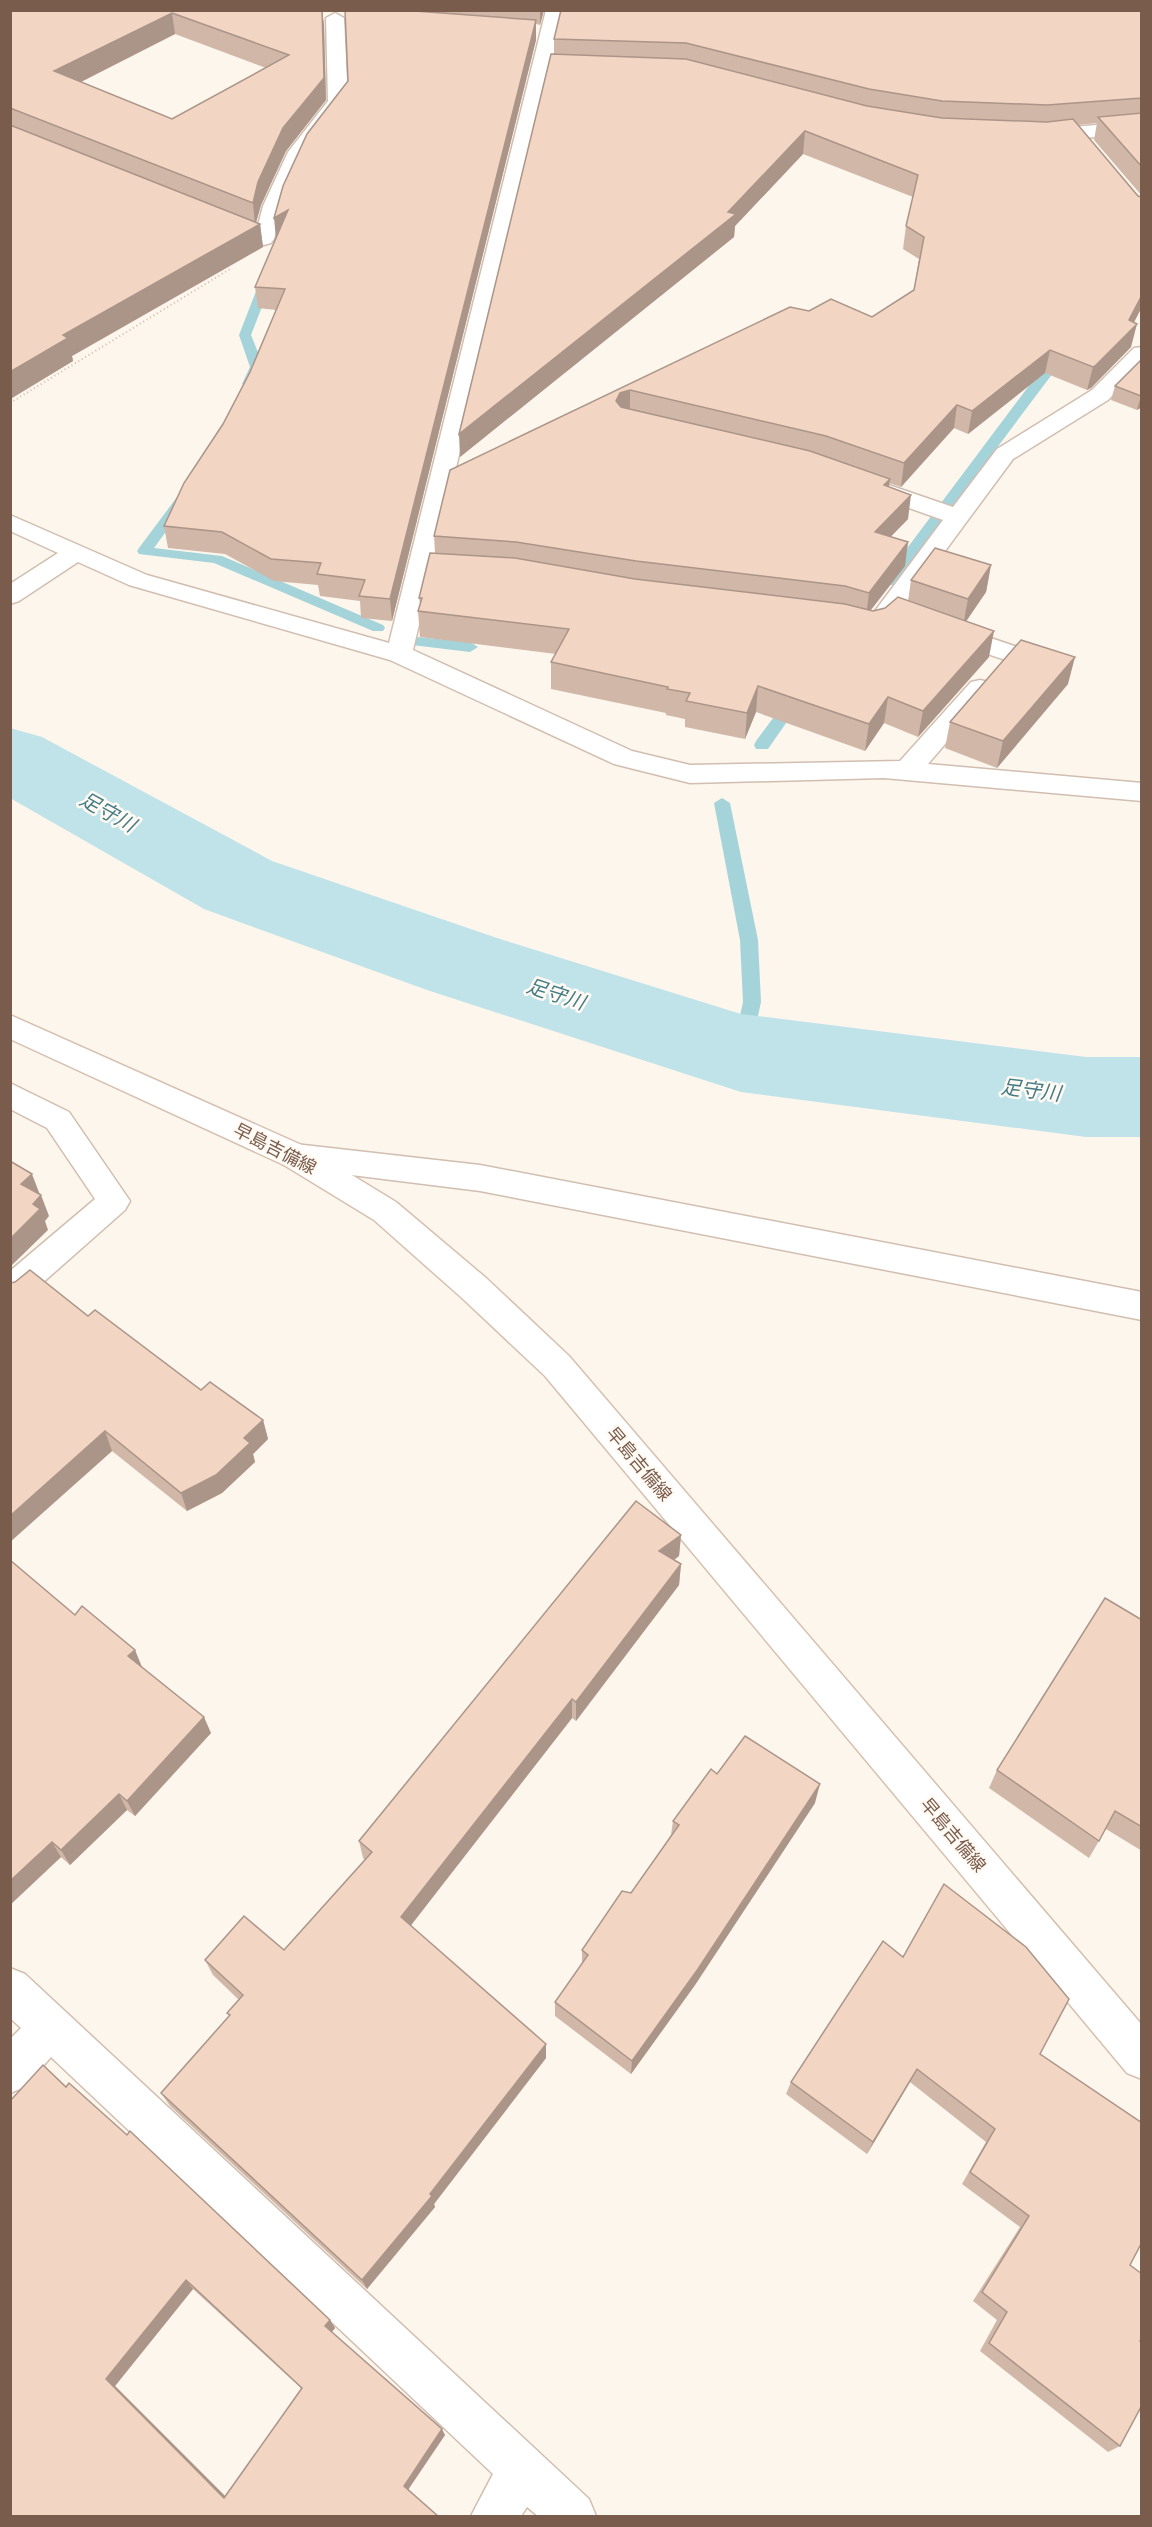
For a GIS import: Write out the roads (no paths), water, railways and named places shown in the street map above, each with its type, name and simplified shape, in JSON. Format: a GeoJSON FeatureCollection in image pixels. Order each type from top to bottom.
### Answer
{"type":"FeatureCollection","features":[{"type":"Feature","properties":{"kind":"street"},"geometry":{"type":"LineString","coordinates":[[399,654],[431,570],[548,33],[555,10]]}},
{"type":"Feature","properties":{"kind":"street"},"geometry":{"type":"LineString","coordinates":[[198,212],[264,239],[273,206],[298,152],[338,101],[339,18]]}},
{"type":"Feature","properties":{"kind":"street"},"geometry":{"type":"LineString","coordinates":[[526,32],[548,33]]}},
{"type":"Feature","properties":{"kind":"street"},"geometry":{"type":"LineString","coordinates":[[542,68],[566,69]]}},
{"type":"Feature","properties":{"kind":"street"},"geometry":{"type":"LineString","coordinates":[[1020,135],[1060,135],[1142,128]]}},
{"type":"Feature","properties":{"kind":"street"},"geometry":{"type":"LineString","coordinates":[[1060,135],[1091,151]]}},
{"type":"Feature","properties":{"kind":"street"},"geometry":{"type":"LineString","coordinates":[[1070,674],[1010,653],[898,620],[948,513],[1005,454],[1100,395],[1142,353]]}},
{"type":"Feature","properties":{"kind":"street"},"geometry":{"type":"LineString","coordinates":[[848,479],[948,513]]}},
{"type":"Feature","properties":{"kind":"street"},"geometry":{"type":"LineString","coordinates":[[10,522],[71,555],[138,580],[399,654],[624,758],[690,774],[908,770],[1142,792]]}},
{"type":"Feature","properties":{"kind":"street"},"geometry":{"type":"LineString","coordinates":[[10,596],[71,555]]}},
{"type":"Feature","properties":{"kind":"street"},"geometry":{"type":"LineString","coordinates":[[908,770],[1010,653]]}},
{"type":"Feature","properties":{"kind":"street","name":"早島吉備線"},"geometry":{"type":"LineString","coordinates":[[10,1026],[295,1156],[385,1211],[474,1288],[557,1366],[1142,2058]]}},
{"type":"Feature","properties":{"kind":"street"},"geometry":{"type":"LineString","coordinates":[[10,1095],[58,1120],[114,1201],[10,1291]]}},
{"type":"Feature","properties":{"kind":"street"},"geometry":{"type":"LineString","coordinates":[[295,1156],[480,1178],[1142,1306]]}},
{"type":"Feature","properties":{"kind":"street"},"geometry":{"type":"LineString","coordinates":[[10,1989],[572,2517]]}},
{"type":"Feature","properties":{"kind":"street"},"geometry":{"type":"LineString","coordinates":[[10,2072],[50,2026]]}},
{"type":"Feature","properties":{"kind":"street"},"geometry":{"type":"LineString","coordinates":[[495,2517],[522,2469]]}},
{"type":"Feature","properties":{"kind":"waterway"},"geometry":{"type":"LineString","coordinates":[[358,10],[347,28],[346,46],[361,68]]}},
{"type":"Feature","properties":{"kind":"waterway"},"geometry":{"type":"LineString","coordinates":[[249,384],[257,367],[245,335],[266,281]]}},
{"type":"Feature","properties":{"kind":"waterway"},"geometry":{"type":"LineString","coordinates":[[889,582],[1060,354]]}},
{"type":"Feature","properties":{"kind":"waterway"},"geometry":{"type":"LineString","coordinates":[[182,500],[144,551],[217,559],[378,628]]}},
{"type":"Feature","properties":{"kind":"waterway"},"geometry":{"type":"LineString","coordinates":[[417,642],[470,647]]}},
{"type":"Feature","properties":{"kind":"waterway"},"geometry":{"type":"LineString","coordinates":[[762,745],[795,699]]}},
{"type":"Feature","properties":{"kind":"waterway","name":"足守川"},"geometry":{"type":"LineString","coordinates":[[10,758],[238,885],[462,964],[741,1053],[1086,1097],[1142,1097]]}},
{"type":"Feature","properties":{"kind":"waterway"},"geometry":{"type":"LineString","coordinates":[[722,803],[749,940],[752,1002],[741,1053]]}}]}
